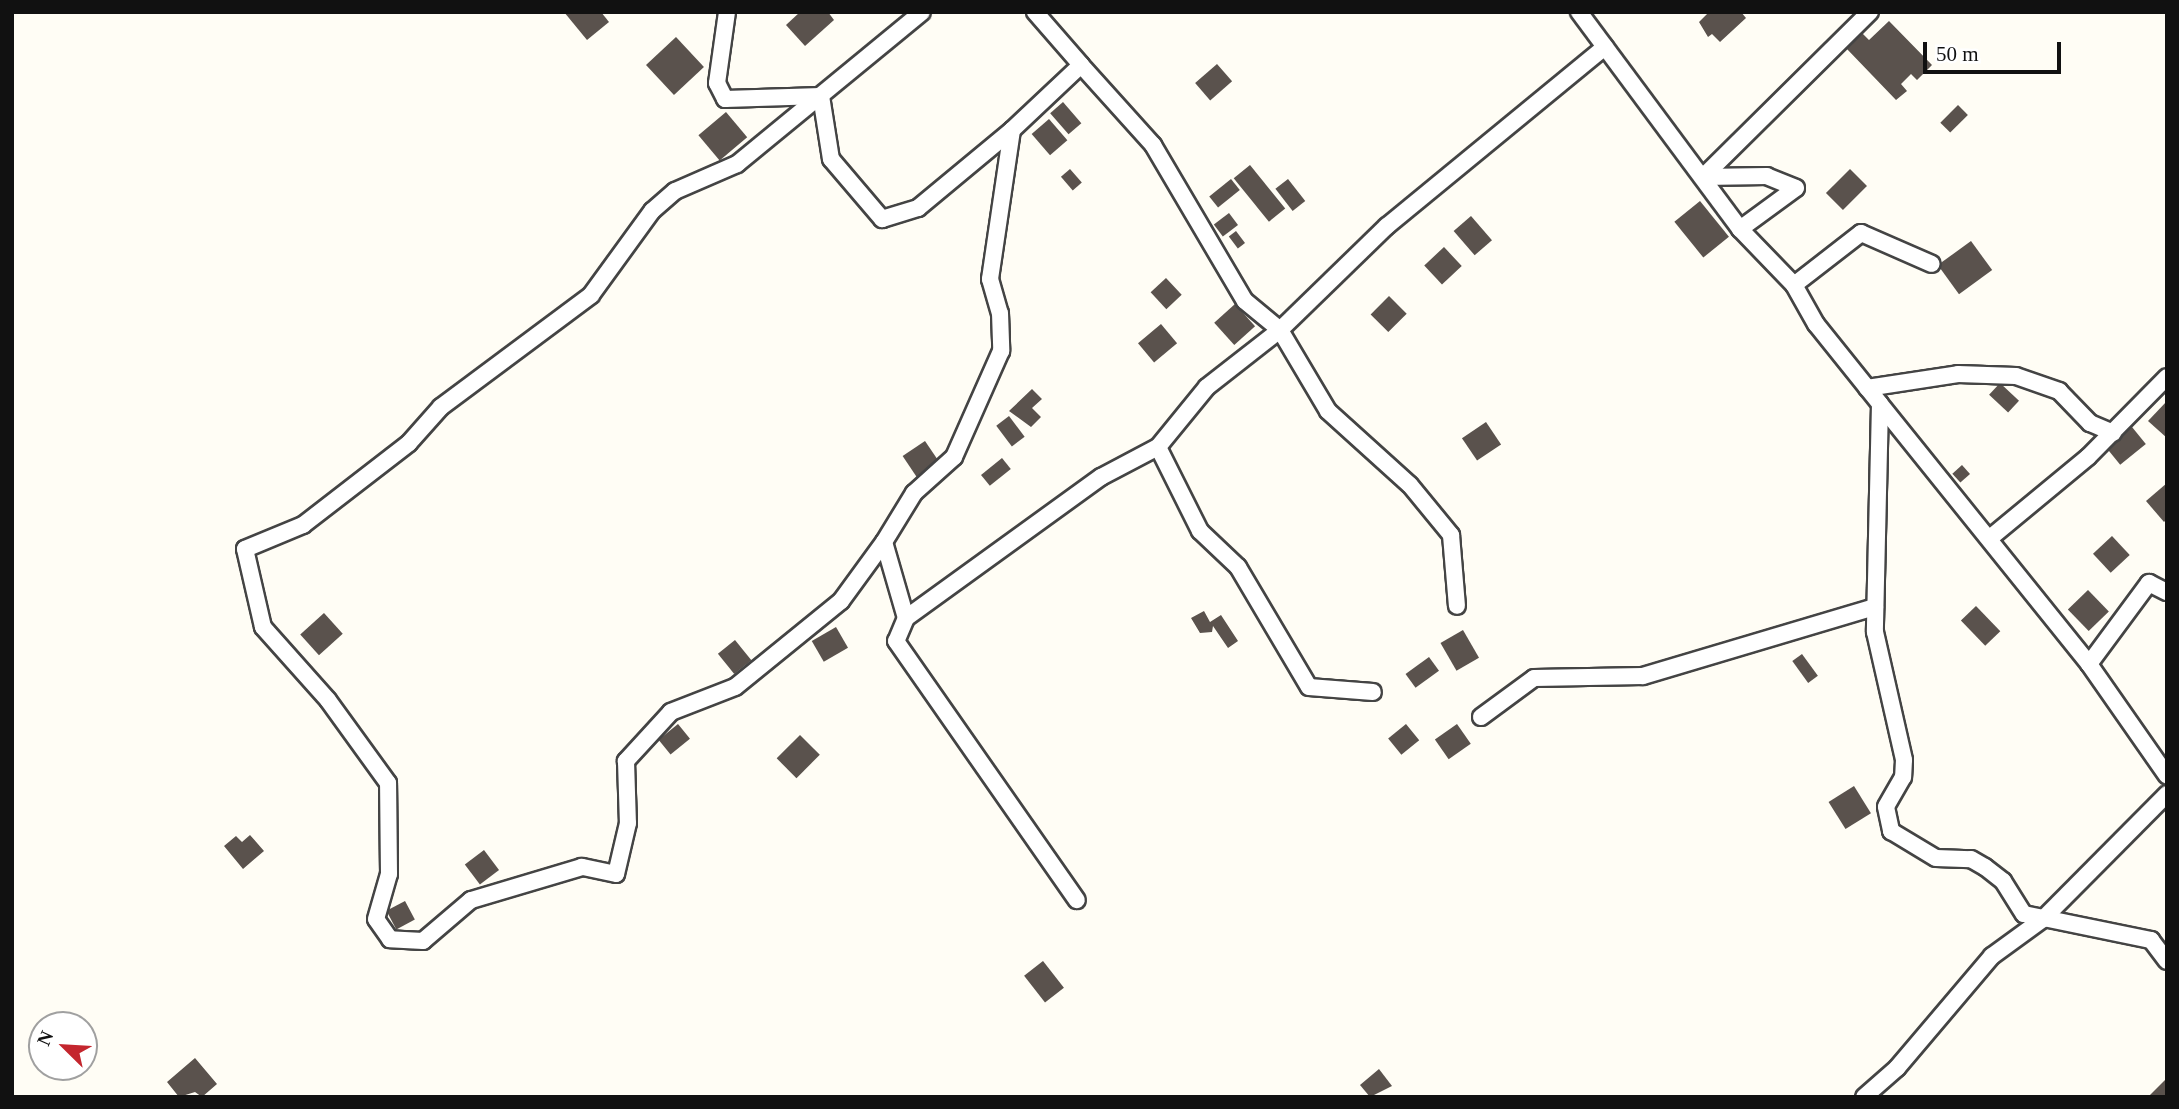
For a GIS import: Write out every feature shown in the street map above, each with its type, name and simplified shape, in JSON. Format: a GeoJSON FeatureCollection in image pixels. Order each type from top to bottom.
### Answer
{"type":"FeatureCollection","features":[{"type":"Feature","properties":{"kind":"street"},"geometry":{"type":"LineString","coordinates":[[727,12],[717,83],[725,99],[821,96]]}},
{"type":"Feature","properties":{"kind":"street"},"geometry":{"type":"LineString","coordinates":[[922,12],[737,164],[676,191],[652,211],[591,295],[441,407],[409,443],[303,525],[245,549],[263,627],[328,701],[388,783],[388,874],[376,919],[390,939],[423,941],[471,900],[582,867],[616,874],[628,823],[626,761],[671,712],[734,687],[841,601],[884,542],[914,493],[942,474],[954,457],[1001,351],[1000,313],[990,279],[1012,130]]}},
{"type":"Feature","properties":{"kind":"street"},"geometry":{"type":"LineString","coordinates":[[1035,12],[1153,145],[1245,301],[1280,330],[1328,411],[1410,485],[1451,535],[1457,606]]}},
{"type":"Feature","properties":{"kind":"street"},"geometry":{"type":"LineString","coordinates":[[1579,12],[1740,229],[1794,285],[1816,324],[2089,664],[2167,776]]}},
{"type":"Feature","properties":{"kind":"street"},"geometry":{"type":"LineString","coordinates":[[1703,177],[1870,12]]}},
{"type":"Feature","properties":{"kind":"street"},"geometry":{"type":"LineString","coordinates":[[1077,900],[896,641],[906,618],[1101,477],[1158,447],[1207,387],[1280,330],[1387,226],[1605,47]]}},
{"type":"Feature","properties":{"kind":"street"},"geometry":{"type":"LineString","coordinates":[[821,96],[831,159],[881,219],[918,208],[1012,130],[1081,65]]}},
{"type":"Feature","properties":{"kind":"street"},"geometry":{"type":"LineString","coordinates":[[1703,177],[1768,176],[1796,188],[1740,229]]}},
{"type":"Feature","properties":{"kind":"street"},"geometry":{"type":"LineString","coordinates":[[1794,285],[1861,233],[1932,264]]}},
{"type":"Feature","properties":{"kind":"street"},"geometry":{"type":"LineString","coordinates":[[1867,388],[1958,374],[2016,376],[2059,391],[2090,423],[2113,433]]}},
{"type":"Feature","properties":{"kind":"street"},"geometry":{"type":"LineString","coordinates":[[1990,538],[2113,433],[2167,377]]}},
{"type":"Feature","properties":{"kind":"street"},"geometry":{"type":"LineString","coordinates":[[1880,404],[1875,632],[1904,760],[1903,777],[1886,807],[1891,831],[1936,858],[1970,859],[1985,867],[2003,881],[2024,914],[2151,940],[2167,961]]}},
{"type":"Feature","properties":{"kind":"street"},"geometry":{"type":"LineString","coordinates":[[1158,447],[1200,531],[1238,567],[1309,687],[1373,692]]}},
{"type":"Feature","properties":{"kind":"street"},"geometry":{"type":"LineString","coordinates":[[884,542],[906,618]]}},
{"type":"Feature","properties":{"kind":"street"},"geometry":{"type":"LineString","coordinates":[[2089,664],[2150,583],[2167,592]]}},
{"type":"Feature","properties":{"kind":"street"},"geometry":{"type":"LineString","coordinates":[[1481,717],[1534,678],[1643,676],[1875,607]]}},
{"type":"Feature","properties":{"kind":"street"},"geometry":{"type":"LineString","coordinates":[[1864,1097],[1897,1068],[1992,956],[2043,919],[2167,794]]}},
{"type":"Feature","properties":{"kind":"building"},"geometry":{"type":"Polygon","coordinates":[[[564,12],[601,12],[609,22],[587,40],[564,12]]]}},
{"type":"Feature","properties":{"kind":"building"},"geometry":{"type":"Polygon","coordinates":[[[800,12],[828,12],[834,20],[805,46],[786,25],[800,12]]]}},
{"type":"Feature","properties":{"kind":"building"},"geometry":{"type":"Polygon","coordinates":[[[1709,12],[1741,12],[1746,18],[1720,42],[1712,34],[1708,37],[1699,22],[1709,12]]]}},
{"type":"Feature","properties":{"kind":"building"},"geometry":{"type":"Polygon","coordinates":[[[1889,21],[1932,65],[1917,80],[1911,74],[1901,84],[1907,91],[1896,100],[1846,48],[1862,33],[1869,40],[1889,21]]]}},
{"type":"Feature","properties":{"kind":"building"},"geometry":{"type":"Polygon","coordinates":[[[676,37],[704,67],[674,95],[646,65],[676,37]]]}},
{"type":"Feature","properties":{"kind":"building"},"geometry":{"type":"Polygon","coordinates":[[[1217,64],[1232,81],[1210,100],[1195,83],[1217,64]]]}},
{"type":"Feature","properties":{"kind":"building"},"geometry":{"type":"Polygon","coordinates":[[[1063,102],[1081,123],[1069,134],[1050,113],[1063,102]]]}},
{"type":"Feature","properties":{"kind":"building"},"geometry":{"type":"Polygon","coordinates":[[[1958,105],[1968,115],[1950,133],[1940,123],[1958,105]]]}},
{"type":"Feature","properties":{"kind":"building"},"geometry":{"type":"Polygon","coordinates":[[[726,112],[747,137],[720,160],[698,135],[726,112]]]}},
{"type":"Feature","properties":{"kind":"building"},"geometry":{"type":"Polygon","coordinates":[[[1049,119],[1067,140],[1050,155],[1032,134],[1049,119]]]}},
{"type":"Feature","properties":{"kind":"building"},"geometry":{"type":"Polygon","coordinates":[[[1250,165],[1285,209],[1269,222],[1234,178],[1250,165]]]}},
{"type":"Feature","properties":{"kind":"building"},"geometry":{"type":"Polygon","coordinates":[[[1070,169],[1082,183],[1073,190],[1061,177],[1070,169]]]}},
{"type":"Feature","properties":{"kind":"building"},"geometry":{"type":"Polygon","coordinates":[[[1850,169],[1867,186],[1843,210],[1826,193],[1850,169]]]}},
{"type":"Feature","properties":{"kind":"building"},"geometry":{"type":"Polygon","coordinates":[[[1231,179],[1240,190],[1218,208],[1209,197],[1231,179]]]}},
{"type":"Feature","properties":{"kind":"building"},"geometry":{"type":"Polygon","coordinates":[[[1288,179],[1305,201],[1293,211],[1275,189],[1288,179]]]}},
{"type":"Feature","properties":{"kind":"building"},"geometry":{"type":"Polygon","coordinates":[[[1700,201],[1729,237],[1703,258],[1674,222],[1700,201]]]}},
{"type":"Feature","properties":{"kind":"building"},"geometry":{"type":"Polygon","coordinates":[[[1229,213],[1238,225],[1223,236],[1214,224],[1229,213]]]}},
{"type":"Feature","properties":{"kind":"building"},"geometry":{"type":"Polygon","coordinates":[[[1471,216],[1492,240],[1475,255],[1454,231],[1471,216]]]}},
{"type":"Feature","properties":{"kind":"building"},"geometry":{"type":"Polygon","coordinates":[[[1236,231],[1245,243],[1238,248],[1229,236],[1236,231]]]}},
{"type":"Feature","properties":{"kind":"building"},"geometry":{"type":"Polygon","coordinates":[[[1971,241],[1992,270],[1959,294],[1938,265],[1971,241]]]}},
{"type":"Feature","properties":{"kind":"building"},"geometry":{"type":"Polygon","coordinates":[[[1444,247],[1462,266],[1442,284],[1424,265],[1444,247]]]}},
{"type":"Feature","properties":{"kind":"building"},"geometry":{"type":"Polygon","coordinates":[[[1166,278],[1182,295],[1166,309],[1151,292],[1166,278]]]}},
{"type":"Feature","properties":{"kind":"building"},"geometry":{"type":"Polygon","coordinates":[[[1389,296],[1407,314],[1388,332],[1371,314],[1389,296]]]}},
{"type":"Feature","properties":{"kind":"building"},"geometry":{"type":"Polygon","coordinates":[[[1235,304],[1255,326],[1234,345],[1214,323],[1235,304]]]}},
{"type":"Feature","properties":{"kind":"building"},"geometry":{"type":"Polygon","coordinates":[[[1161,324],[1177,343],[1154,362],[1138,343],[1161,324]]]}},
{"type":"Feature","properties":{"kind":"building"},"geometry":{"type":"Polygon","coordinates":[[[2000,383],[2019,401],[2008,412],[1989,395],[2000,383]]]}},
{"type":"Feature","properties":{"kind":"building"},"geometry":{"type":"Polygon","coordinates":[[[1032,389],[1042,399],[1032,408],[1041,417],[1031,427],[1009,411],[1032,389]]]}},
{"type":"Feature","properties":{"kind":"building"},"geometry":{"type":"Polygon","coordinates":[[[2167,401],[2167,438],[2148,421],[2167,401]]]}},
{"type":"Feature","properties":{"kind":"building"},"geometry":{"type":"Polygon","coordinates":[[[1009,416],[1025,437],[1012,446],[996,426],[1009,416]]]}},
{"type":"Feature","properties":{"kind":"building"},"geometry":{"type":"Polygon","coordinates":[[[1486,422],[1501,444],[1477,461],[1462,438],[1486,422]]]}},
{"type":"Feature","properties":{"kind":"building"},"geometry":{"type":"Polygon","coordinates":[[[2132,427],[2146,444],[2120,465],[2106,448],[2132,427]]]}},
{"type":"Feature","properties":{"kind":"building"},"geometry":{"type":"Polygon","coordinates":[[[925,441],[942,466],[919,481],[903,456],[925,441]]]}},
{"type":"Feature","properties":{"kind":"building"},"geometry":{"type":"Polygon","coordinates":[[[1002,458],[1011,469],[990,486],[981,475],[1002,458]]]}},
{"type":"Feature","properties":{"kind":"building"},"geometry":{"type":"Polygon","coordinates":[[[1962,465],[1970,474],[1960,483],[1952,474],[1962,465]]]}},
{"type":"Feature","properties":{"kind":"building"},"geometry":{"type":"Polygon","coordinates":[[[2167,483],[2167,519],[2164,522],[2146,501],[2167,483]]]}},
{"type":"Feature","properties":{"kind":"building"},"geometry":{"type":"Polygon","coordinates":[[[2112,536],[2130,555],[2111,573],[2093,554],[2112,536]]]}},
{"type":"Feature","properties":{"kind":"building"},"geometry":{"type":"Polygon","coordinates":[[[2088,590],[2109,612],[2089,631],[2068,609],[2088,590]]]}},
{"type":"Feature","properties":{"kind":"building"},"geometry":{"type":"Polygon","coordinates":[[[1976,606],[2000,631],[1985,646],[1961,621],[1976,606]]]}},
{"type":"Feature","properties":{"kind":"building"},"geometry":{"type":"Polygon","coordinates":[[[1204,611],[1210,622],[1221,615],[1238,641],[1228,648],[1213,626],[1212,632],[1200,633],[1191,618],[1204,611]]]}},
{"type":"Feature","properties":{"kind":"building"},"geometry":{"type":"Polygon","coordinates":[[[324,613],[343,634],[319,655],[300,634],[324,613]]]}},
{"type":"Feature","properties":{"kind":"building"},"geometry":{"type":"Polygon","coordinates":[[[836,627],[848,648],[824,662],[812,641],[836,627]]]}},
{"type":"Feature","properties":{"kind":"building"},"geometry":{"type":"Polygon","coordinates":[[[1463,630],[1479,658],[1456,671],[1440,643],[1463,630]]]}},
{"type":"Feature","properties":{"kind":"building"},"geometry":{"type":"Polygon","coordinates":[[[735,640],[751,660],[734,674],[718,654],[735,640]]]}},
{"type":"Feature","properties":{"kind":"building"},"geometry":{"type":"Polygon","coordinates":[[[1802,654],[1818,676],[1808,683],[1792,661],[1802,654]]]}},
{"type":"Feature","properties":{"kind":"building"},"geometry":{"type":"Polygon","coordinates":[[[1429,657],[1439,671],[1416,688],[1406,674],[1429,657]]]}},
{"type":"Feature","properties":{"kind":"building"},"geometry":{"type":"Polygon","coordinates":[[[678,724],[690,739],[671,754],[659,740],[678,724]]]}},
{"type":"Feature","properties":{"kind":"building"},"geometry":{"type":"Polygon","coordinates":[[[1406,724],[1419,740],[1401,755],[1388,738],[1406,724]]]}},
{"type":"Feature","properties":{"kind":"building"},"geometry":{"type":"Polygon","coordinates":[[[1457,724],[1471,744],[1449,759],[1435,739],[1457,724]]]}},
{"type":"Feature","properties":{"kind":"building"},"geometry":{"type":"Polygon","coordinates":[[[800,735],[820,755],[796,778],[777,758],[800,735]]]}},
{"type":"Feature","properties":{"kind":"building"},"geometry":{"type":"Polygon","coordinates":[[[1854,786],[1871,813],[1846,829],[1829,802],[1854,786]]]}},
{"type":"Feature","properties":{"kind":"building"},"geometry":{"type":"Polygon","coordinates":[[[250,835],[264,851],[243,869],[224,846],[236,836],[242,842],[250,835]]]}},
{"type":"Feature","properties":{"kind":"building"},"geometry":{"type":"Polygon","coordinates":[[[484,850],[499,870],[480,884],[465,864],[484,850]]]}},
{"type":"Feature","properties":{"kind":"building"},"geometry":{"type":"Polygon","coordinates":[[[405,901],[415,920],[396,929],[386,911],[405,901]]]}},
{"type":"Feature","properties":{"kind":"building"},"geometry":{"type":"Polygon","coordinates":[[[1043,961],[1064,988],[1045,1003],[1024,976],[1043,961]]]}},
{"type":"Feature","properties":{"kind":"building"},"geometry":{"type":"Polygon","coordinates":[[[195,1058],[217,1084],[202,1097],[195,1092],[179,1097],[167,1082],[195,1058]]]}},
{"type":"Feature","properties":{"kind":"building"},"geometry":{"type":"Polygon","coordinates":[[[1379,1069],[1392,1086],[1370,1097],[1360,1085],[1379,1069]]]}},
{"type":"Feature","properties":{"kind":"building"},"geometry":{"type":"Polygon","coordinates":[[[2167,1078],[2167,1097],[2148,1097],[2167,1078]]]}}]}
